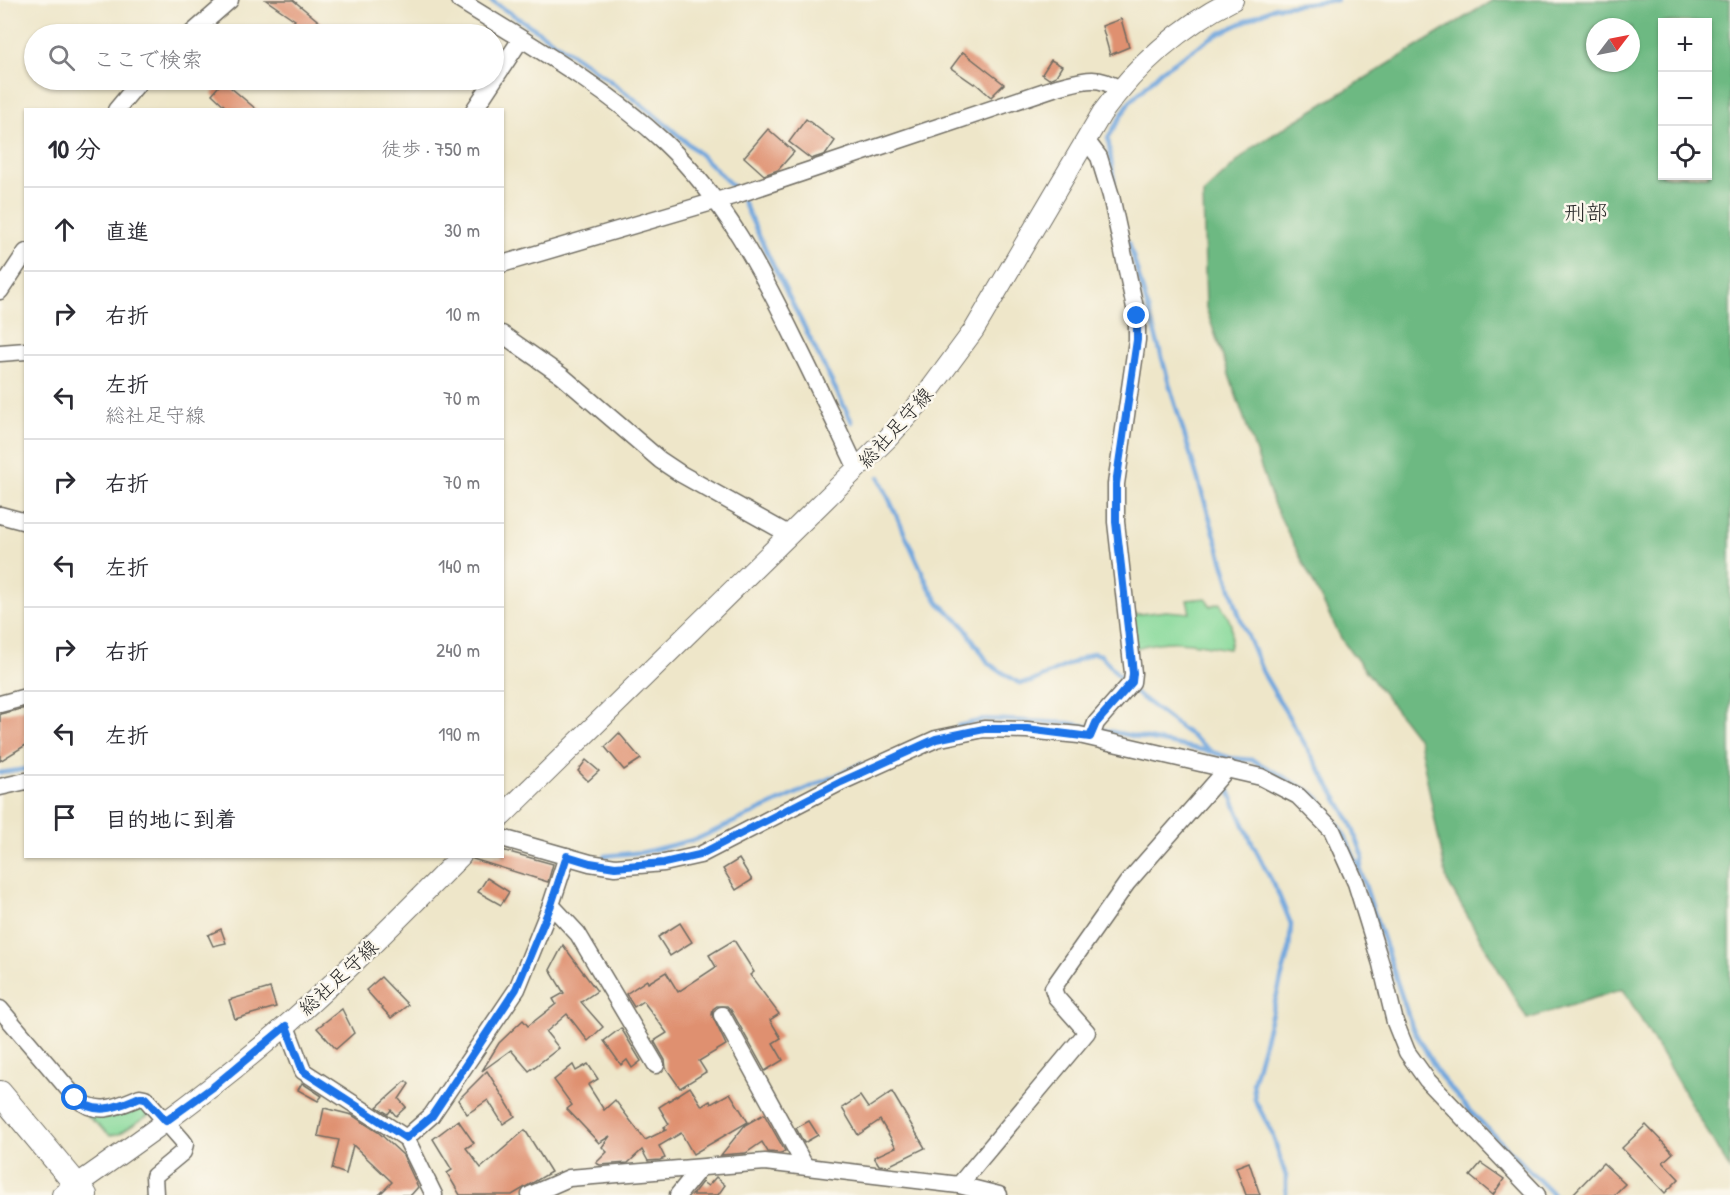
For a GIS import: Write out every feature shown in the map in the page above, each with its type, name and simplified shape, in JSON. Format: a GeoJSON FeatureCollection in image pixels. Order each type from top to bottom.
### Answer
{"type":"FeatureCollection","features":[{"type":"Feature","properties":{"kind":"highway"},"geometry":{"type":"LineString","coordinates":[[0,1093],[75,1192]]}},
{"type":"Feature","properties":{"kind":"main road","name":"総社足守線"},"geometry":{"type":"LineString","coordinates":[[504,814],[857,469],[917,406],[960,352],[992,302],[1102,113],[1119,89],[1144,62],[1173,37],[1221,2]]}},
{"type":"Feature","properties":{"kind":"main road","name":"総社足守線"},"geometry":{"type":"LineString","coordinates":[[75,1192],[213,1087],[286,1026],[328,988],[459,858]]}},
{"type":"Feature","properties":{"kind":"street"},"geometry":{"type":"LineString","coordinates":[[202,24],[230,0]]}},
{"type":"Feature","properties":{"kind":"street"},"geometry":{"type":"LineString","coordinates":[[459,0],[497,24]]}},
{"type":"Feature","properties":{"kind":"street"},"geometry":{"type":"LineString","coordinates":[[504,28],[610,98],[639,120],[695,174],[716,200],[739,232],[759,267],[857,469]]}},
{"type":"Feature","properties":{"kind":"street"},"geometry":{"type":"LineString","coordinates":[[504,65],[521,39]]}},
{"type":"Feature","properties":{"kind":"street"},"geometry":{"type":"LineString","coordinates":[[504,263],[740,193],[1057,87],[1087,79],[1100,79],[1119,89]]}},
{"type":"Feature","properties":{"kind":"street"},"geometry":{"type":"LineString","coordinates":[[118,108],[133,90]]}},
{"type":"Feature","properties":{"kind":"street"},"geometry":{"type":"LineString","coordinates":[[475,108],[487,90]]}},
{"type":"Feature","properties":{"kind":"street"},"geometry":{"type":"LineString","coordinates":[[1086,140],[1099,157],[1111,196],[1137,316],[1137,340],[1116,484],[1116,522],[1133,673],[1129,687],[1093,731]]}},
{"type":"Feature","properties":{"kind":"street"},"geometry":{"type":"LineString","coordinates":[[0,291],[24,255]]}},
{"type":"Feature","properties":{"kind":"street"},"geometry":{"type":"LineString","coordinates":[[504,335],[562,376],[660,460],[790,535]]}},
{"type":"Feature","properties":{"kind":"street"},"geometry":{"type":"LineString","coordinates":[[0,353],[24,351]]}},
{"type":"Feature","properties":{"kind":"street"},"geometry":{"type":"LineString","coordinates":[[0,515],[24,521]]}},
{"type":"Feature","properties":{"kind":"street"},"geometry":{"type":"LineString","coordinates":[[0,704],[24,698]]}},
{"type":"Feature","properties":{"kind":"street"},"geometry":{"type":"LineString","coordinates":[[504,839],[590,863],[615,867],[664,863],[699,855],[841,782],[936,739],[984,729],[1093,731],[1261,777],[1298,796],[1332,830],[1356,883],[1381,964],[1395,1022],[1407,1052],[1434,1088],[1537,1195]]}},
{"type":"Feature","properties":{"kind":"street"},"geometry":{"type":"LineString","coordinates":[[959,1185],[1087,1032],[1056,997],[1053,988],[1127,883],[1228,768]]}},
{"type":"Feature","properties":{"kind":"street"},"geometry":{"type":"LineString","coordinates":[[0,787],[24,781]]}},
{"type":"Feature","properties":{"kind":"street"},"geometry":{"type":"LineString","coordinates":[[406,1138],[432,1116],[516,989],[551,905],[567,856]]}},
{"type":"Feature","properties":{"kind":"street"},"geometry":{"type":"LineString","coordinates":[[551,905],[578,934],[656,1065]]}},
{"type":"Feature","properties":{"kind":"street"},"geometry":{"type":"LineString","coordinates":[[0,1008],[83,1105],[109,1110],[140,1097],[145,1098],[182,1140],[185,1148],[183,1152],[154,1176],[155,1195]]}},
{"type":"Feature","properties":{"kind":"street"},"geometry":{"type":"LineString","coordinates":[[722,1015],[805,1166]]}},
{"type":"Feature","properties":{"kind":"street"},"geometry":{"type":"LineString","coordinates":[[286,1026],[303,1071],[406,1138],[434,1195]]}},
{"type":"Feature","properties":{"kind":"street"},"geometry":{"type":"LineString","coordinates":[[530,1195],[569,1178],[765,1162],[959,1185],[979,1194],[999,1195]]}},
{"type":"Feature","properties":{"kind":"street"},"geometry":{"type":"LineString","coordinates":[[678,1195],[699,1169]]}},
{"type":"Feature","properties":{"kind":"green space"},"geometry":{"type":"Polygon","coordinates":[[[1493,0],[1730,0],[1730,1170],[1623,989],[1527,1019],[1447,881],[1419,740],[1342,640],[1274,505],[1206,308],[1203,194],[1253,147],[1493,0]]]}},
{"type":"Feature","properties":{"kind":"green space"},"geometry":{"type":"Polygon","coordinates":[[[1206,598],[1210,606],[1220,603],[1229,620],[1232,635],[1229,649],[1172,642],[1136,648],[1132,615],[1166,611],[1190,613],[1187,600],[1206,598]]]}},
{"type":"Feature","properties":{"kind":"green space"},"geometry":{"type":"Polygon","coordinates":[[[139,1102],[149,1115],[119,1134],[110,1135],[87,1116],[92,1112],[139,1102]]]}},
{"type":"Feature","properties":{"kind":"building"},"geometry":{"type":"Polygon","coordinates":[[[266,0],[293,0],[322,24],[293,24],[295,20],[266,0]]]}},
{"type":"Feature","properties":{"kind":"building"},"geometry":{"type":"Polygon","coordinates":[[[1121,19],[1129,47],[1110,55],[1102,26],[1121,19]]]}},
{"type":"Feature","properties":{"kind":"building"},"geometry":{"type":"Polygon","coordinates":[[[963,52],[1004,84],[991,97],[975,83],[951,68],[963,52]]]}},
{"type":"Feature","properties":{"kind":"building"},"geometry":{"type":"Polygon","coordinates":[[[1051,60],[1062,66],[1056,76],[1049,79],[1042,74],[1051,60]]]}},
{"type":"Feature","properties":{"kind":"building"},"geometry":{"type":"Polygon","coordinates":[[[215,90],[234,90],[255,108],[227,108],[212,94],[215,90]]]}},
{"type":"Feature","properties":{"kind":"building"},"geometry":{"type":"Polygon","coordinates":[[[806,119],[835,141],[826,154],[811,159],[789,142],[806,119]]]}},
{"type":"Feature","properties":{"kind":"building"},"geometry":{"type":"Polygon","coordinates":[[[768,129],[794,152],[778,170],[764,175],[744,157],[768,129]]]}},
{"type":"Feature","properties":{"kind":"building"},"geometry":{"type":"Polygon","coordinates":[[[24,708],[24,746],[0,761],[0,714],[24,708]]]}},
{"type":"Feature","properties":{"kind":"building"},"geometry":{"type":"Polygon","coordinates":[[[619,733],[641,759],[624,770],[605,747],[619,733]]]}},
{"type":"Feature","properties":{"kind":"building"},"geometry":{"type":"Polygon","coordinates":[[[586,760],[599,771],[588,781],[578,771],[586,760]]]}},
{"type":"Feature","properties":{"kind":"building"},"geometry":{"type":"Polygon","coordinates":[[[504,851],[553,864],[548,882],[473,859],[504,858],[504,851]]]}},
{"type":"Feature","properties":{"kind":"building"},"geometry":{"type":"Polygon","coordinates":[[[739,859],[752,880],[736,890],[723,869],[739,859]]]}},
{"type":"Feature","properties":{"kind":"building"},"geometry":{"type":"Polygon","coordinates":[[[487,878],[509,892],[501,905],[478,892],[487,878]]]}},
{"type":"Feature","properties":{"kind":"building"},"geometry":{"type":"Polygon","coordinates":[[[680,923],[692,942],[670,956],[658,937],[680,923]]]}},
{"type":"Feature","properties":{"kind":"building"},"geometry":{"type":"Polygon","coordinates":[[[221,929],[226,943],[213,946],[208,935],[221,929]]]}},
{"type":"Feature","properties":{"kind":"building"},"geometry":{"type":"Polygon","coordinates":[[[734,940],[754,972],[750,975],[779,1014],[770,1020],[781,1038],[773,1043],[783,1060],[765,1071],[731,1010],[727,1006],[717,1006],[713,1009],[712,1015],[726,1045],[699,1061],[706,1072],[680,1088],[666,1068],[665,1060],[654,1041],[667,1033],[643,1001],[634,1007],[626,994],[647,980],[648,983],[666,972],[678,992],[716,967],[709,955],[734,940]]]}},
{"type":"Feature","properties":{"kind":"building"},"geometry":{"type":"Polygon","coordinates":[[[563,945],[597,991],[581,1002],[603,1027],[588,1041],[567,1014],[546,1032],[559,1048],[529,1071],[511,1050],[482,1071],[499,1043],[523,1020],[528,1026],[556,1004],[553,999],[564,993],[550,970],[563,945]]]}},
{"type":"Feature","properties":{"kind":"building"},"geometry":{"type":"Polygon","coordinates":[[[381,977],[408,1005],[391,1018],[366,990],[381,977]]]}},
{"type":"Feature","properties":{"kind":"building"},"geometry":{"type":"Polygon","coordinates":[[[270,988],[276,1007],[235,1019],[229,1000],[270,988]]]}},
{"type":"Feature","properties":{"kind":"building"},"geometry":{"type":"Polygon","coordinates":[[[342,1009],[354,1033],[336,1049],[317,1028],[342,1009]]]}},
{"type":"Feature","properties":{"kind":"building"},"geometry":{"type":"Polygon","coordinates":[[[621,1028],[641,1061],[632,1068],[627,1060],[621,1065],[604,1041],[621,1028]]]}},
{"type":"Feature","properties":{"kind":"building"},"geometry":{"type":"Polygon","coordinates":[[[588,1064],[598,1079],[588,1085],[604,1110],[615,1100],[645,1140],[666,1130],[664,1127],[669,1124],[659,1107],[690,1087],[702,1106],[710,1101],[711,1104],[730,1093],[748,1122],[693,1154],[681,1133],[659,1146],[665,1158],[660,1160],[648,1161],[642,1150],[628,1163],[600,1165],[596,1163],[607,1152],[602,1147],[610,1136],[599,1143],[567,1109],[572,1105],[554,1080],[573,1065],[576,1071],[588,1064]]]}},
{"type":"Feature","properties":{"kind":"building"},"geometry":{"type":"Polygon","coordinates":[[[487,1071],[515,1116],[503,1124],[488,1100],[467,1114],[458,1100],[487,1071]]]}},
{"type":"Feature","properties":{"kind":"building"},"geometry":{"type":"Polygon","coordinates":[[[406,1081],[409,1084],[399,1099],[406,1107],[396,1116],[391,1110],[388,1114],[377,1107],[406,1081]]]}},
{"type":"Feature","properties":{"kind":"building"},"geometry":{"type":"Polygon","coordinates":[[[302,1083],[322,1096],[318,1101],[298,1090],[302,1083]]]}},
{"type":"Feature","properties":{"kind":"building"},"geometry":{"type":"Polygon","coordinates":[[[892,1092],[925,1148],[888,1166],[879,1165],[874,1157],[896,1147],[880,1120],[858,1135],[842,1108],[860,1096],[868,1108],[892,1092]]]}},
{"type":"Feature","properties":{"kind":"building"},"geometry":{"type":"Polygon","coordinates":[[[324,1108],[352,1115],[378,1132],[403,1155],[418,1187],[411,1195],[379,1195],[392,1182],[353,1145],[346,1174],[332,1169],[339,1140],[318,1136],[324,1108]]]}},
{"type":"Feature","properties":{"kind":"building"},"geometry":{"type":"Polygon","coordinates":[[[764,1114],[785,1151],[768,1152],[762,1142],[746,1153],[721,1155],[745,1125],[764,1114]]]}},
{"type":"Feature","properties":{"kind":"building"},"geometry":{"type":"Polygon","coordinates":[[[458,1120],[474,1143],[466,1148],[481,1168],[525,1130],[551,1172],[512,1195],[460,1195],[447,1173],[452,1170],[433,1139],[458,1120]]]}},
{"type":"Feature","properties":{"kind":"building"},"geometry":{"type":"Polygon","coordinates":[[[809,1121],[818,1135],[804,1143],[796,1128],[809,1121]]]}},
{"type":"Feature","properties":{"kind":"building"},"geometry":{"type":"Polygon","coordinates":[[[1646,1125],[1673,1153],[1663,1162],[1679,1179],[1665,1193],[1622,1148],[1646,1125]]]}},
{"type":"Feature","properties":{"kind":"building"},"geometry":{"type":"Polygon","coordinates":[[[1249,1162],[1260,1195],[1246,1195],[1236,1167],[1249,1162]]]}},
{"type":"Feature","properties":{"kind":"building"},"geometry":{"type":"Polygon","coordinates":[[[1481,1163],[1504,1179],[1493,1195],[1470,1176],[1481,1163]]]}},
{"type":"Feature","properties":{"kind":"building"},"geometry":{"type":"Polygon","coordinates":[[[1603,1163],[1625,1184],[1614,1195],[1572,1195],[1603,1163]]]}},
{"type":"Feature","properties":{"kind":"building"},"geometry":{"type":"Polygon","coordinates":[[[716,1177],[725,1185],[718,1195],[692,1195],[702,1182],[708,1186],[716,1177]]]}},
{"type":"Feature","properties":{"kind":"waterway"},"geometry":{"type":"LineString","coordinates":[[490,0],[588,65],[650,111],[680,136],[736,190]]}},
{"type":"Feature","properties":{"kind":"waterway"},"geometry":{"type":"LineString","coordinates":[[1114,181],[1108,138],[1129,103],[1161,71],[1212,37],[1275,7],[1337,0]]}},
{"type":"Feature","properties":{"kind":"waterway"},"geometry":{"type":"LineString","coordinates":[[741,197],[852,422]]}},
{"type":"Feature","properties":{"kind":"waterway"},"geometry":{"type":"LineString","coordinates":[[1129,242],[1239,615],[1263,673],[1350,821],[1363,856],[1360,870]]}},
{"type":"Feature","properties":{"kind":"waterway"},"geometry":{"type":"LineString","coordinates":[[879,477],[929,587],[939,603],[963,625],[989,664],[1019,683],[1031,682],[1093,653],[1101,655],[1129,688],[1211,751]]}},
{"type":"Feature","properties":{"kind":"waterway"},"geometry":{"type":"LineString","coordinates":[[958,726],[986,719],[1069,723],[1212,752],[1230,758],[1253,760],[1316,795],[1342,830],[1360,870],[1412,1027],[1440,1076],[1470,1111],[1554,1195]]}},
{"type":"Feature","properties":{"kind":"waterway"},"geometry":{"type":"LineString","coordinates":[[604,856],[644,852],[697,839],[861,764]]}},
{"type":"Feature","properties":{"kind":"waterway"},"geometry":{"type":"LineString","coordinates":[[0,773],[24,769]]}},
{"type":"Feature","properties":{"kind":"waterway"},"geometry":{"type":"LineString","coordinates":[[1225,782],[1291,924],[1289,950],[1253,1083],[1255,1100],[1272,1133],[1286,1176],[1286,1195]]}},
{"type":"Feature","properties":{"kind":"district","name":"刑部"},"geometry":{"type":"Point","coordinates":[1586,212]}},
{"type":"Feature","properties":{"kind":"route"},"geometry":{"type":"LineString","coordinates":[[75,1098],[83,1105],[109,1110],[140,1097],[145,1098],[166,1121],[213,1087],[286,1026],[303,1071],[406,1138],[432,1116],[516,989],[532,955],[567,856],[615,867],[664,863],[699,855],[841,782],[936,739],[984,729],[1027,729],[1090,737],[1096,723],[1132,682],[1133,673],[1116,522],[1116,484],[1137,340],[1137,316]]}}]}
